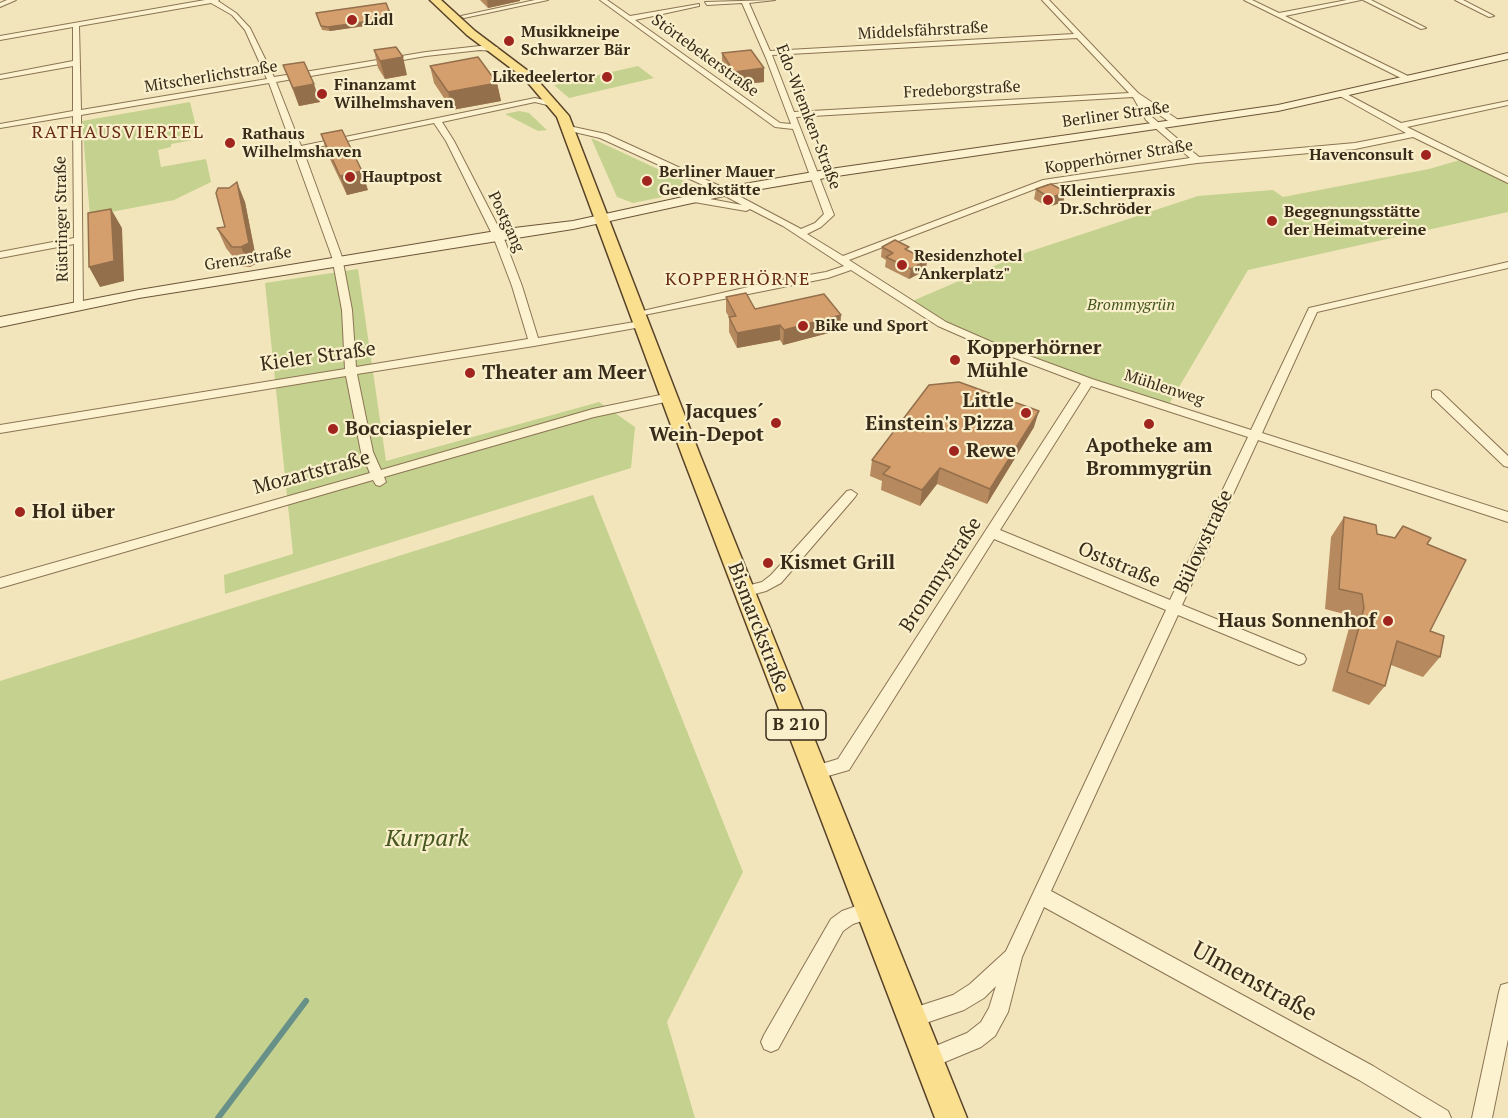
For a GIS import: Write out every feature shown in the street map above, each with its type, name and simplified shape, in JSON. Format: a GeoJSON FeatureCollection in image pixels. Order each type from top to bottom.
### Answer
{"type":"FeatureCollection","features":[{"type":"Feature","properties":{"kind":"main road","name":"Bismarckstraße"},"geometry":{"type":"LineString","coordinates":[[435,0],[506,61],[514,78],[544,100],[570,132],[744,592],[951,1118]]}},
{"type":"Feature","properties":{"kind":"main road","name":"Bismarckstraße"},"geometry":{"type":"LineString","coordinates":[[447,0],[482,31],[490,46]]}},
{"type":"Feature","properties":{"kind":"main road","name":"Berliner Straße"},"geometry":{"type":"LineString","coordinates":[[694,199],[813,176],[1278,108],[1508,56]]}},
{"type":"Feature","properties":{"kind":"main road","name":"Grenzstraße"},"geometry":{"type":"LineString","coordinates":[[0,322],[79,305],[500,235],[567,226],[694,199]]}},
{"type":"Feature","properties":{"kind":"street"},"geometry":{"type":"LineString","coordinates":[[0,6],[13,0]]}},
{"type":"Feature","properties":{"kind":"street"},"geometry":{"type":"LineString","coordinates":[[0,38],[213,0],[234,14],[248,29],[298,149],[338,263],[347,310],[351,373],[367,452],[378,479]]}},
{"type":"Feature","properties":{"kind":"street"},"geometry":{"type":"LineString","coordinates":[[464,16],[545,0]]}},
{"type":"Feature","properties":{"kind":"street","name":"Störtebekerstraße"},"geometry":{"type":"LineString","coordinates":[[603,0],[778,125],[795,127]]}},
{"type":"Feature","properties":{"kind":"street"},"geometry":{"type":"LineString","coordinates":[[708,3],[772,0]]}},
{"type":"Feature","properties":{"kind":"street"},"geometry":{"type":"LineString","coordinates":[[1045,0],[1135,95],[1149,118],[1197,160]]}},
{"type":"Feature","properties":{"kind":"street"},"geometry":{"type":"LineString","coordinates":[[1247,0],[1408,78]]}},
{"type":"Feature","properties":{"kind":"street"},"geometry":{"type":"LineString","coordinates":[[1277,15],[1358,0]]}},
{"type":"Feature","properties":{"kind":"street"},"geometry":{"type":"LineString","coordinates":[[1366,0],[1423,28]]}},
{"type":"Feature","properties":{"kind":"street"},"geometry":{"type":"LineString","coordinates":[[1458,0],[1491,16]]}},
{"type":"Feature","properties":{"kind":"street","name":"Edo-Wiemken-Straße"},"geometry":{"type":"LineString","coordinates":[[744,1],[768,54],[829,214],[818,225],[801,233]]}},
{"type":"Feature","properties":{"kind":"street"},"geometry":{"type":"LineString","coordinates":[[628,19],[696,5]]}},
{"type":"Feature","properties":{"kind":"street","name":"Rüstringer Straße"},"geometry":{"type":"LineString","coordinates":[[76,25],[75,113],[79,305]]}},
{"type":"Feature","properties":{"kind":"street","name":"Middelsfährstraße"},"geometry":{"type":"LineString","coordinates":[[768,54],[1079,36]]}},
{"type":"Feature","properties":{"kind":"street","name":"Mitscherlichstraße"},"geometry":{"type":"LineString","coordinates":[[0,126],[426,54],[490,46]]}},
{"type":"Feature","properties":{"kind":"street"},"geometry":{"type":"LineString","coordinates":[[0,77],[76,63]]}},
{"type":"Feature","properties":{"kind":"street"},"geometry":{"type":"LineString","coordinates":[[1335,94],[1508,180]]}},
{"type":"Feature","properties":{"kind":"street"},"geometry":{"type":"LineString","coordinates":[[1135,95],[1177,123]]}},
{"type":"Feature","properties":{"kind":"street","name":"Fredeborgstraße"},"geometry":{"type":"LineString","coordinates":[[791,115],[1135,95]]}},
{"type":"Feature","properties":{"kind":"street"},"geometry":{"type":"LineString","coordinates":[[298,149],[544,100]]}},
{"type":"Feature","properties":{"kind":"street"},"geometry":{"type":"LineString","coordinates":[[1399,126],[1508,103]]}},
{"type":"Feature","properties":{"kind":"street","name":"Postgang"},"geometry":{"type":"LineString","coordinates":[[437,121],[500,235],[534,343]]}},
{"type":"Feature","properties":{"kind":"street","name":"Mühlenweg"},"geometry":{"type":"LineString","coordinates":[[570,132],[603,136],[725,192],[801,233],[850,267],[942,324],[1018,356],[1088,381],[1508,517]]}},
{"type":"Feature","properties":{"kind":"street","name":"Kopperhörner Straße"},"geometry":{"type":"LineString","coordinates":[[841,260],[1046,183],[1197,160],[1354,146],[1414,134]]}},
{"type":"Feature","properties":{"kind":"street"},"geometry":{"type":"LineString","coordinates":[[694,199],[760,212]]}},
{"type":"Feature","properties":{"kind":"street"},"geometry":{"type":"LineString","coordinates":[[0,255],[78,240]]}},
{"type":"Feature","properties":{"kind":"street","name":"Bülowstraße"},"geometry":{"type":"LineString","coordinates":[[928,1059],[975,1040],[988,1029],[998,1012],[1013,956],[1040,895],[1313,310],[1508,265]]}},
{"type":"Feature","properties":{"kind":"street"},"geometry":{"type":"LineString","coordinates":[[640,320],[775,284],[828,275],[850,267]]}},
{"type":"Feature","properties":{"kind":"street","name":"Kieler Straße"},"geometry":{"type":"LineString","coordinates":[[0,429],[534,343],[640,320]]}},
{"type":"Feature","properties":{"kind":"street","name":"Brommystraße"},"geometry":{"type":"LineString","coordinates":[[814,773],[843,765],[1088,381]]}},
{"type":"Feature","properties":{"kind":"street"},"geometry":{"type":"LineString","coordinates":[[1436,394],[1508,463]]}},
{"type":"Feature","properties":{"kind":"street","name":"Mozartstraße"},"geometry":{"type":"LineString","coordinates":[[0,583],[378,479],[593,413],[670,397]]}},
{"type":"Feature","properties":{"kind":"street"},"geometry":{"type":"LineString","coordinates":[[744,592],[766,586],[776,579],[851,494]]}},
{"type":"Feature","properties":{"kind":"street","name":"Oststraße"},"geometry":{"type":"LineString","coordinates":[[992,532],[1173,609],[1299,659]]}},
{"type":"Feature","properties":{"kind":"street","name":"Ulmenstraße"},"geometry":{"type":"LineString","coordinates":[[1040,895],[1356,1067],[1442,1118]]}},
{"type":"Feature","properties":{"kind":"street"},"geometry":{"type":"LineString","coordinates":[[771,1042],[837,925],[848,917],[868,911]]}},
{"type":"Feature","properties":{"kind":"street","name":"Bülowstraße"},"geometry":{"type":"LineString","coordinates":[[912,1018],[957,1003],[977,991],[1013,956]]}},
{"type":"Feature","properties":{"kind":"street"},"geometry":{"type":"LineString","coordinates":[[1482,1118],[1508,992]]}},
{"type":"Feature","properties":{"kind":"green space"},"geometry":{"type":"Polygon","coordinates":[[[638,66],[654,78],[569,98],[554,85],[638,66]]]}},
{"type":"Feature","properties":{"kind":"green space"},"geometry":{"type":"Polygon","coordinates":[[[190,102],[199,139],[171,144],[171,147],[158,150],[161,167],[206,159],[211,182],[174,200],[90,216],[82,121],[190,102]]]}},
{"type":"Feature","properties":{"kind":"green space"},"geometry":{"type":"Polygon","coordinates":[[[519,111],[529,113],[547,130],[538,131],[505,114],[519,111]]]}},
{"type":"Feature","properties":{"kind":"green space"},"geometry":{"type":"Polygon","coordinates":[[[591,138],[702,189],[633,203],[617,197],[591,138]]]}},
{"type":"Feature","properties":{"kind":"green space","name":"Brommygrün"},"geometry":{"type":"Polygon","coordinates":[[[1460,160],[1508,183],[1508,212],[1248,270],[1169,404],[1040,363],[944,323],[910,302],[1022,254],[1198,196],[1273,190],[1283,197],[1429,169],[1460,160]]]}},
{"type":"Feature","properties":{"kind":"green space"},"geometry":{"type":"Polygon","coordinates":[[[358,269],[386,461],[599,402],[635,427],[631,468],[225,594],[224,575],[293,554],[265,283],[358,269]]]}},
{"type":"Feature","properties":{"kind":"green space","name":"Kurpark"},"geometry":{"type":"Polygon","coordinates":[[[593,495],[743,872],[667,1022],[695,1118],[0,1118],[0,681],[593,495]]]}},
{"type":"Feature","properties":{"kind":"building","name":"Lidl"},"geometry":{"type":"Polygon","coordinates":[[[386,3],[392,18],[328,27],[321,26],[316,13],[386,3]]]}},
{"type":"Feature","properties":{"kind":"building"},"geometry":{"type":"Polygon","coordinates":[[[396,47],[403,57],[380,61],[374,50],[396,47]]]}},
{"type":"Feature","properties":{"kind":"building"},"geometry":{"type":"Polygon","coordinates":[[[751,50],[764,68],[734,72],[722,53],[751,50]]]}},
{"type":"Feature","properties":{"kind":"building"},"geometry":{"type":"Polygon","coordinates":[[[478,57],[497,83],[448,92],[430,66],[478,57]]]}},
{"type":"Feature","properties":{"kind":"building"},"geometry":{"type":"Polygon","coordinates":[[[304,62],[314,84],[293,88],[283,65],[304,62]]]}},
{"type":"Feature","properties":{"kind":"building"},"geometry":{"type":"Polygon","coordinates":[[[342,130],[362,171],[340,176],[321,134],[342,130]]]}},
{"type":"Feature","properties":{"kind":"building"},"geometry":{"type":"Polygon","coordinates":[[[237,182],[249,243],[241,247],[232,247],[217,228],[225,227],[216,193],[218,188],[229,188],[237,182]]]}},
{"type":"Feature","properties":{"kind":"building"},"geometry":{"type":"Polygon","coordinates":[[[1051,184],[1066,192],[1050,198],[1036,189],[1051,184]]]}},
{"type":"Feature","properties":{"kind":"building"},"geometry":{"type":"Polygon","coordinates":[[[111,209],[114,261],[89,267],[88,213],[111,209]]]}},
{"type":"Feature","properties":{"kind":"building"},"geometry":{"type":"Polygon","coordinates":[[[895,240],[909,247],[905,249],[927,260],[911,269],[886,257],[893,253],[882,247],[895,240]]]}},
{"type":"Feature","properties":{"kind":"building"},"geometry":{"type":"Polygon","coordinates":[[[746,293],[755,309],[824,294],[841,315],[784,330],[780,325],[737,333],[729,317],[736,316],[726,297],[746,293]]]}},
{"type":"Feature","properties":{"kind":"building","name":"Rewe"},"geometry":{"type":"Polygon","coordinates":[[[959,382],[1039,411],[990,489],[940,468],[922,490],[883,474],[890,467],[872,460],[929,385],[959,382]]]}},
{"type":"Feature","properties":{"kind":"building","name":"Haus Sonnenhof"},"geometry":{"type":"Polygon","coordinates":[[[1344,517],[1376,525],[1377,534],[1395,538],[1403,526],[1431,538],[1427,544],[1466,560],[1430,631],[1444,636],[1440,657],[1397,641],[1385,686],[1347,672],[1364,608],[1362,594],[1339,589],[1344,517]]]}},
{"type":"Feature","properties":{"kind":"waterway"},"geometry":{"type":"LineString","coordinates":[[218,1118],[306,1001]]}},
{"type":"Feature","properties":{"kind":"place","name":"Lidl"},"geometry":{"type":"Point","coordinates":[352,20]}},
{"type":"Feature","properties":{"kind":"place","name":"Musikkneipe Schwarzer Bär"},"geometry":{"type":"Point","coordinates":[509,41]}},
{"type":"Feature","properties":{"kind":"place","name":"Likedeelertor"},"geometry":{"type":"Point","coordinates":[607,77]}},
{"type":"Feature","properties":{"kind":"place","name":"Finanzamt Wilhelmshaven"},"geometry":{"type":"Point","coordinates":[322,94]}},
{"type":"Feature","properties":{"kind":"place","name":"Rathaus Wilhelmshaven"},"geometry":{"type":"Point","coordinates":[230,143]}},
{"type":"Feature","properties":{"kind":"place","name":"Havenconsult"},"geometry":{"type":"Point","coordinates":[1426,155]}},
{"type":"Feature","properties":{"kind":"place","name":"Hauptpost"},"geometry":{"type":"Point","coordinates":[350,177]}},
{"type":"Feature","properties":{"kind":"place","name":"Berliner Mauer Gedenkstätte"},"geometry":{"type":"Point","coordinates":[647,181]}},
{"type":"Feature","properties":{"kind":"place","name":"Kleintierpraxis Dr.Schröder"},"geometry":{"type":"Point","coordinates":[1048,200]}},
{"type":"Feature","properties":{"kind":"place","name":"Begegnungsstätte der Heimatvereine"},"geometry":{"type":"Point","coordinates":[1272,221]}},
{"type":"Feature","properties":{"kind":"place","name":"Residenzhotel \"Ankerplatz\""},"geometry":{"type":"Point","coordinates":[902,265]}},
{"type":"Feature","properties":{"kind":"place","name":"Bike und Sport"},"geometry":{"type":"Point","coordinates":[803,326]}},
{"type":"Feature","properties":{"kind":"place","name":"Kopperhörner Mühle"},"geometry":{"type":"Point","coordinates":[955,360]}},
{"type":"Feature","properties":{"kind":"place","name":"Theater am Meer"},"geometry":{"type":"Point","coordinates":[470,373]}},
{"type":"Feature","properties":{"kind":"place","name":"Little Einstein's Pizza"},"geometry":{"type":"Point","coordinates":[1026,413]}},
{"type":"Feature","properties":{"kind":"place","name":"Jacques´ Wein-Depot"},"geometry":{"type":"Point","coordinates":[776,423]}},
{"type":"Feature","properties":{"kind":"place","name":"Apotheke am Brommygrün"},"geometry":{"type":"Point","coordinates":[1149,424]}},
{"type":"Feature","properties":{"kind":"place","name":"Bocciaspieler"},"geometry":{"type":"Point","coordinates":[333,429]}},
{"type":"Feature","properties":{"kind":"place","name":"Rewe"},"geometry":{"type":"Point","coordinates":[954,451]}},
{"type":"Feature","properties":{"kind":"place","name":"Hol über"},"geometry":{"type":"Point","coordinates":[20,512]}},
{"type":"Feature","properties":{"kind":"place","name":"Kismet Grill"},"geometry":{"type":"Point","coordinates":[768,563]}},
{"type":"Feature","properties":{"kind":"place","name":"Haus Sonnenhof"},"geometry":{"type":"Point","coordinates":[1388,621]}},
{"type":"Feature","properties":{"kind":"district","name":"RATHAUSVIERTEL"},"geometry":{"type":"Point","coordinates":[118,133]}},
{"type":"Feature","properties":{"kind":"district","name":"KOPPERHÖRNE"},"geometry":{"type":"Point","coordinates":[738,280]}}]}
